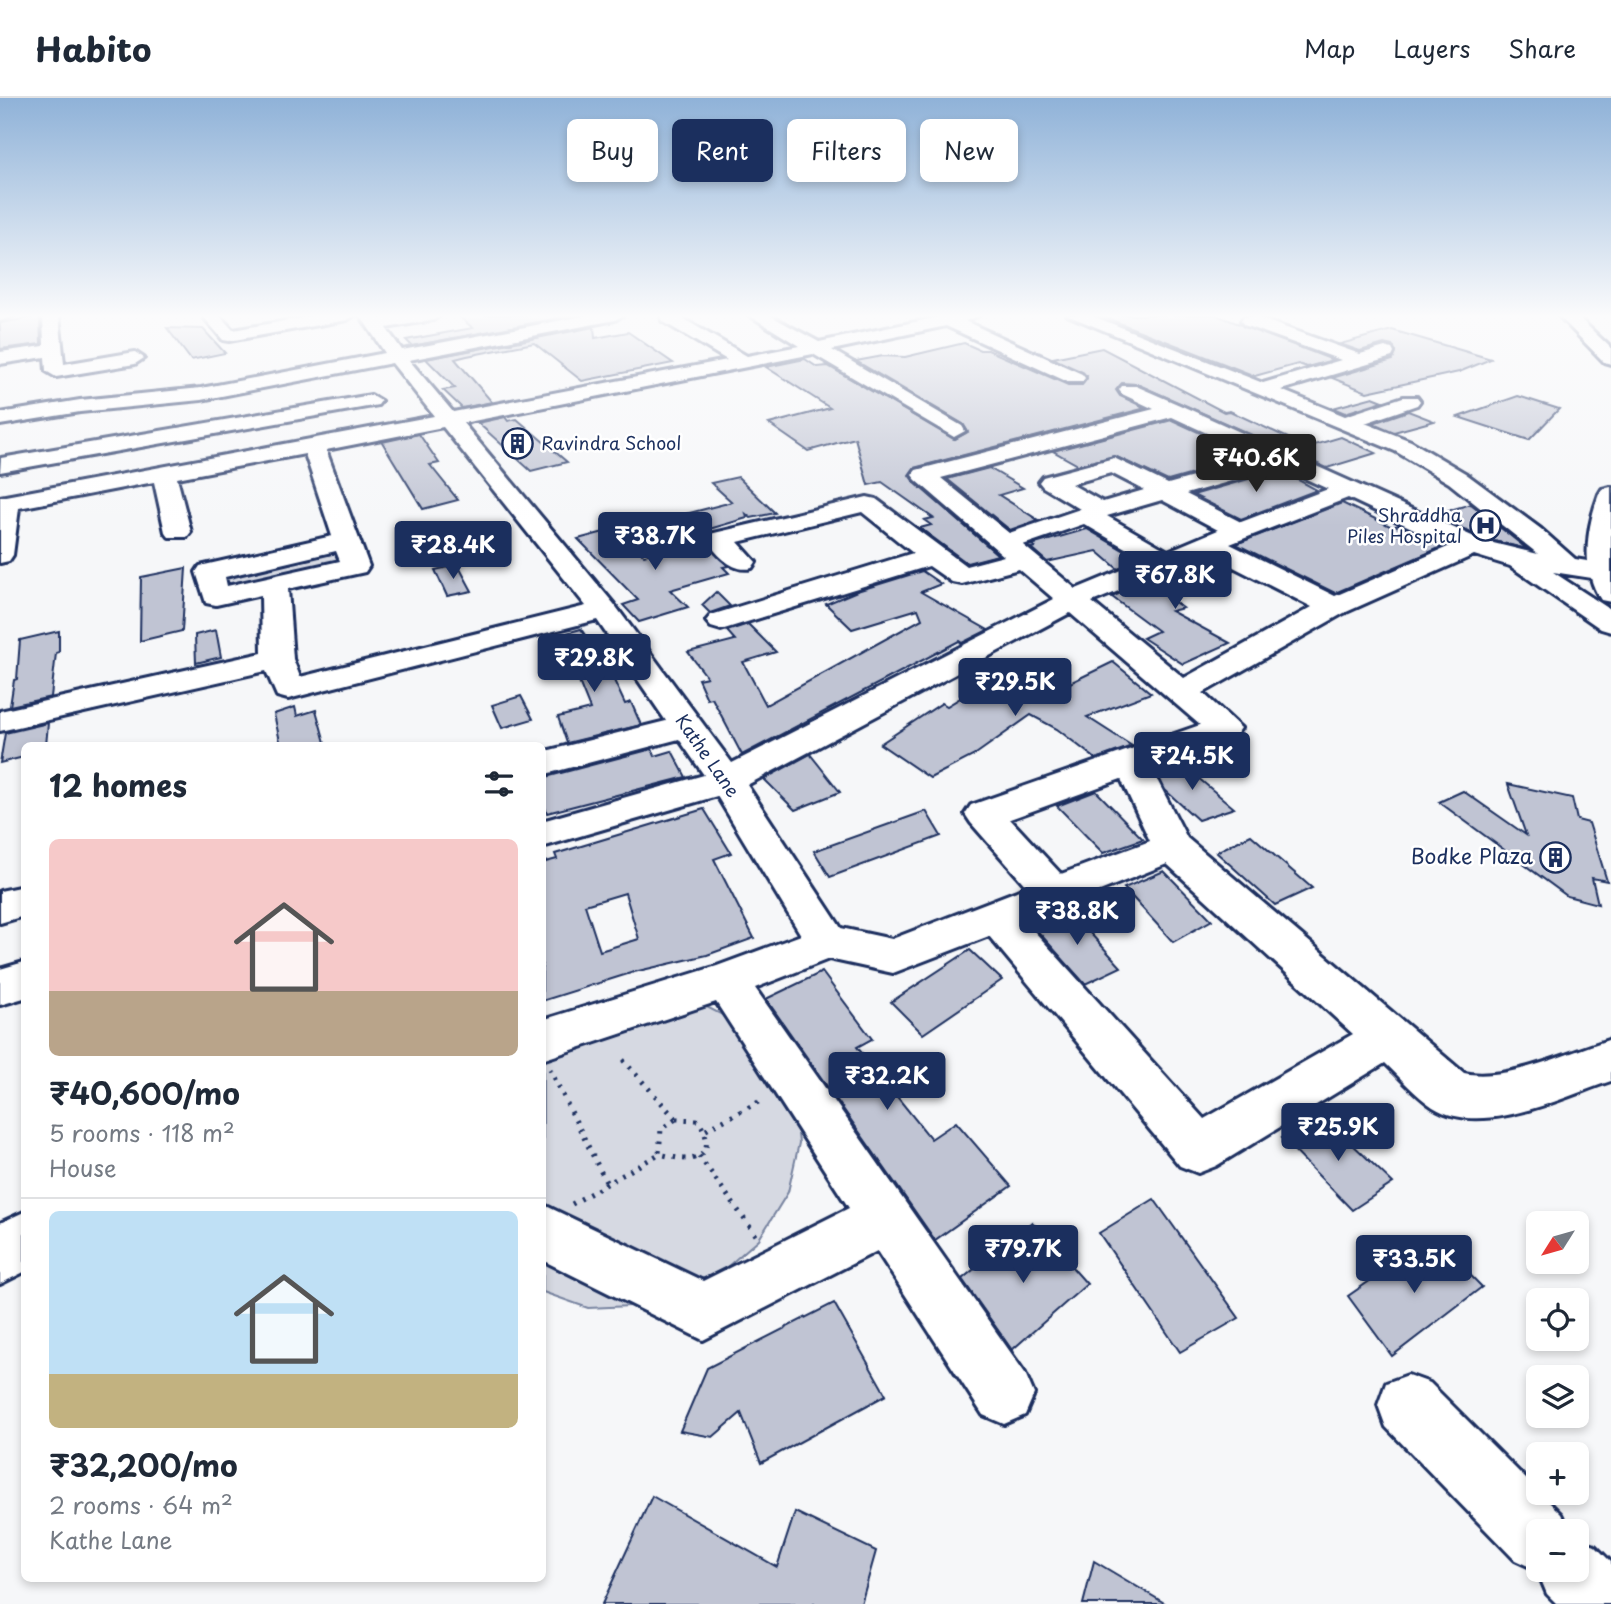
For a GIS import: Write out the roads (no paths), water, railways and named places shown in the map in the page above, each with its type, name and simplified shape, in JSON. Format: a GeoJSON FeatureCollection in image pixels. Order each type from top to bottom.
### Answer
{"type":"FeatureCollection","features":[{"type":"Feature","properties":{"kind":"main road"},"geometry":{"type":"LineString","coordinates":[[0,419],[242,385]]}},
{"type":"Feature","properties":{"kind":"main road","name":"Kathe Lane"},"geometry":{"type":"LineString","coordinates":[[421,385],[604,610],[726,782],[827,942]]}},
{"type":"Feature","properties":{"kind":"main road"},"geometry":{"type":"LineString","coordinates":[[0,555],[4,504],[626,385]]}},
{"type":"Feature","properties":{"kind":"main road"},"geometry":{"type":"LineString","coordinates":[[878,385],[954,431]]}},
{"type":"Feature","properties":{"kind":"main road"},"geometry":{"type":"LineString","coordinates":[[1261,385],[1353,420],[1397,443],[1467,486],[1532,534],[1566,566]]}},
{"type":"Feature","properties":{"kind":"main road"},"geometry":{"type":"LineString","coordinates":[[1268,388],[1277,385]]}},
{"type":"Feature","properties":{"kind":"main road"},"geometry":{"type":"LineString","coordinates":[[1268,388],[1373,436],[1397,443]]}},
{"type":"Feature","properties":{"kind":"main road"},"geometry":{"type":"LineString","coordinates":[[1129,390],[1472,546],[1511,558],[1566,566],[1608,580]]}},
{"type":"Feature","properties":{"kind":"main road"},"geometry":{"type":"LineString","coordinates":[[1,465],[371,401]]}},
{"type":"Feature","properties":{"kind":"main road"},"geometry":{"type":"LineString","coordinates":[[1353,420],[1410,401]]}},
{"type":"Feature","properties":{"kind":"main road"},"geometry":{"type":"LineString","coordinates":[[1054,891],[984,814],[1224,728],[924,475],[1105,433],[1175,410]]}},
{"type":"Feature","properties":{"kind":"main road"},"geometry":{"type":"LineString","coordinates":[[1393,512],[1398,479],[1397,443]]}},
{"type":"Feature","properties":{"kind":"main road"},"geometry":{"type":"LineString","coordinates":[[313,446],[355,566],[216,597],[210,572],[346,541]]}},
{"type":"Feature","properties":{"kind":"main road"},"geometry":{"type":"LineString","coordinates":[[79,451],[79,490]]}},
{"type":"Feature","properties":{"kind":"main road"},"geometry":{"type":"LineString","coordinates":[[743,562],[719,539],[867,504],[962,576],[1093,513],[1163,491],[1281,460]]}},
{"type":"Feature","properties":{"kind":"main road"},"geometry":{"type":"LineString","coordinates":[[1168,562],[1051,482],[1114,465],[1239,531]]}},
{"type":"Feature","properties":{"kind":"main road"},"geometry":{"type":"LineString","coordinates":[[164,474],[178,532]]}},
{"type":"Feature","properties":{"kind":"main road"},"geometry":{"type":"LineString","coordinates":[[546,834],[726,782],[1073,600],[1211,545],[1239,531],[1348,490]]}},
{"type":"Feature","properties":{"kind":"main road"},"geometry":{"type":"LineString","coordinates":[[1608,580],[1599,537],[1611,494]]}},
{"type":"Feature","properties":{"kind":"main road"},"geometry":{"type":"LineString","coordinates":[[1211,545],[1334,607]]}},
{"type":"Feature","properties":{"kind":"main road"},"geometry":{"type":"LineString","coordinates":[[1181,692],[1334,607],[1472,546]]}},
{"type":"Feature","properties":{"kind":"main road"},"geometry":{"type":"LineString","coordinates":[[721,621],[933,556]]}},
{"type":"Feature","properties":{"kind":"main road"},"geometry":{"type":"LineString","coordinates":[[1511,558],[1611,623]]}},
{"type":"Feature","properties":{"kind":"main road"},"geometry":{"type":"LineString","coordinates":[[274,584],[278,659],[288,689],[604,610]]}},
{"type":"Feature","properties":{"kind":"main road"},"geometry":{"type":"LineString","coordinates":[[0,721],[278,659]]}},
{"type":"Feature","properties":{"kind":"main road"},"geometry":{"type":"LineString","coordinates":[[546,763],[687,726]]}},
{"type":"Feature","properties":{"kind":"main road"},"geometry":{"type":"LineString","coordinates":[[1131,762],[1172,847],[1451,1092],[1478,1098],[1505,1094],[1611,1060]]}},
{"type":"Feature","properties":{"kind":"main road"},"geometry":{"type":"LineString","coordinates":[[546,1053],[827,942],[892,956],[1172,847]]}},
{"type":"Feature","properties":{"kind":"main road"},"geometry":{"type":"LineString","coordinates":[[0,907],[21,902]]}},
{"type":"Feature","properties":{"kind":"main road"},"geometry":{"type":"LineString","coordinates":[[995,915],[1198,1149],[1388,1037]]}},
{"type":"Feature","properties":{"kind":"main road"},"geometry":{"type":"LineString","coordinates":[[0,987],[21,981]]}},
{"type":"Feature","properties":{"kind":"main road"},"geometry":{"type":"LineString","coordinates":[[726,981],[1004,1394]]}},
{"type":"Feature","properties":{"kind":"main road"},"geometry":{"type":"LineString","coordinates":[[552,1220],[703,1311],[886,1218]]}},
{"type":"Feature","properties":{"kind":"main road"},"geometry":{"type":"LineString","coordinates":[[0,1257],[21,1242]]}},
{"type":"Feature","properties":{"kind":"main road"},"geometry":{"type":"LineString","coordinates":[[1408,1405],[1526,1525]]}},
{"type":"Feature","properties":{"kind":"main road"},"geometry":{"type":"LineString","coordinates":[[1583,1582],[1605,1604]]}},
{"type":"Feature","properties":{"kind":"place","name":"Ravindra School"},"geometry":{"type":"Point","coordinates":[518,444]}},
{"type":"Feature","properties":{"kind":"place","name":"Shraddha Piles Hospital"},"geometry":{"type":"Point","coordinates":[1485,526]}},
{"type":"Feature","properties":{"kind":"place","name":"Bodke Plaza"},"geometry":{"type":"Point","coordinates":[1556,857]}}]}
